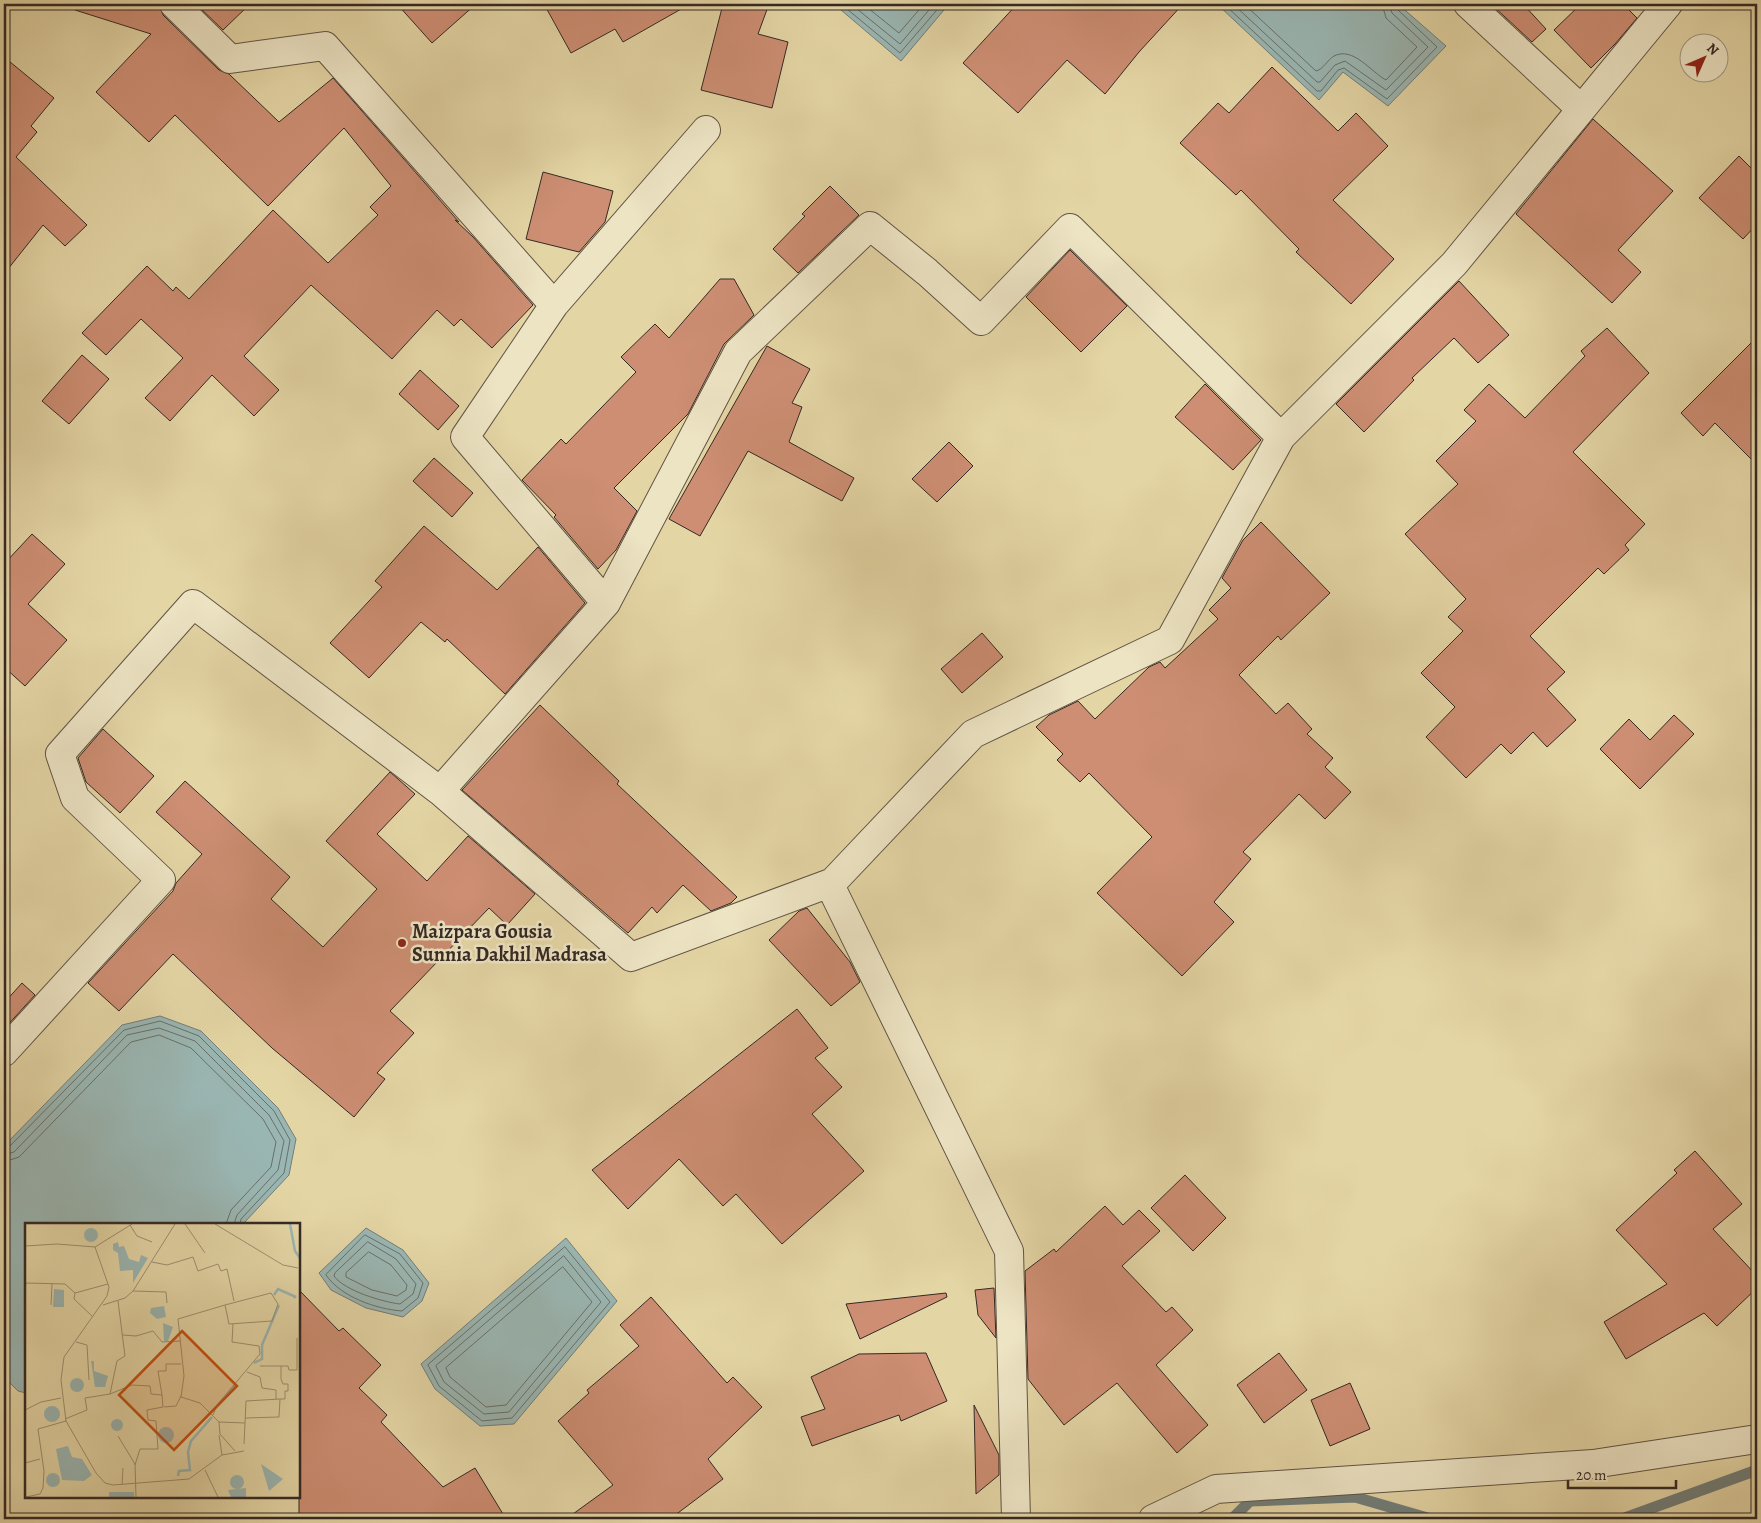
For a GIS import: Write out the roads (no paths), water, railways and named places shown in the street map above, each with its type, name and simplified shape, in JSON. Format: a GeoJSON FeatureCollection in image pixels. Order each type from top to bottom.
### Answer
{"type":"FeatureCollection","features":[{"type":"Feature","properties":{"kind":"street"},"geometry":{"type":"LineString","coordinates":[[174,4],[230,59],[325,46],[554,305]]}},
{"type":"Feature","properties":{"kind":"street"},"geometry":{"type":"LineString","coordinates":[[1468,4],[1581,109]]}},
{"type":"Feature","properties":{"kind":"street"},"geometry":{"type":"LineString","coordinates":[[1016,1519],[1008,1251],[830,885],[973,734],[1170,640],[1281,437],[1454,264],[1668,4]]}},
{"type":"Feature","properties":{"kind":"street"},"geometry":{"type":"LineString","coordinates":[[606,603],[465,437],[554,305],[706,130]]}},
{"type":"Feature","properties":{"kind":"street"},"geometry":{"type":"LineString","coordinates":[[440,791],[606,603],[738,352],[870,226],[927,272],[981,322],[1070,228],[1281,437]]}},
{"type":"Feature","properties":{"kind":"street"},"geometry":{"type":"LineString","coordinates":[[4,1052],[161,880],[75,798],[60,754],[193,604],[440,791],[631,957],[833,882]]}},
{"type":"Feature","properties":{"kind":"street"},"geometry":{"type":"LineString","coordinates":[[1153,1519],[1216,1489],[1594,1464],[1757,1439]]}},
{"type":"Feature","properties":{"kind":"water"},"geometry":{"type":"Polygon","coordinates":[[[834,4],[949,4],[901,61],[834,4]]]}},
{"type":"Feature","properties":{"kind":"water"},"geometry":{"type":"Polygon","coordinates":[[[1217,4],[1398,4],[1446,46],[1388,106],[1343,72],[1319,100],[1217,4]]]}},
{"type":"Feature","properties":{"kind":"water"},"geometry":{"type":"Polygon","coordinates":[[[160,1016],[201,1031],[278,1108],[296,1139],[289,1175],[244,1223],[25,1223],[25,1393],[18,1391],[4,1377],[4,1146],[122,1025],[160,1016]]]}},
{"type":"Feature","properties":{"kind":"water"},"geometry":{"type":"Polygon","coordinates":[[[366,1228],[403,1250],[429,1283],[422,1301],[403,1317],[366,1308],[331,1290],[319,1273],[366,1228]]]}},
{"type":"Feature","properties":{"kind":"water"},"geometry":{"type":"Polygon","coordinates":[[[566,1238],[617,1301],[514,1424],[480,1426],[435,1389],[421,1364],[566,1238]]]}},
{"type":"Feature","properties":{"kind":"waterway"},"geometry":{"type":"LineString","coordinates":[[1622,1519],[1757,1470]]}},
{"type":"Feature","properties":{"kind":"waterway"},"geometry":{"type":"LineString","coordinates":[[1232,1519],[1250,1501],[1355,1497],[1431,1519]]}},
{"type":"Feature","properties":{"kind":"place","name":"Maizpara Gousia Sunnia Dakhil Madrasa"},"geometry":{"type":"Point","coordinates":[402,943]}}]}
